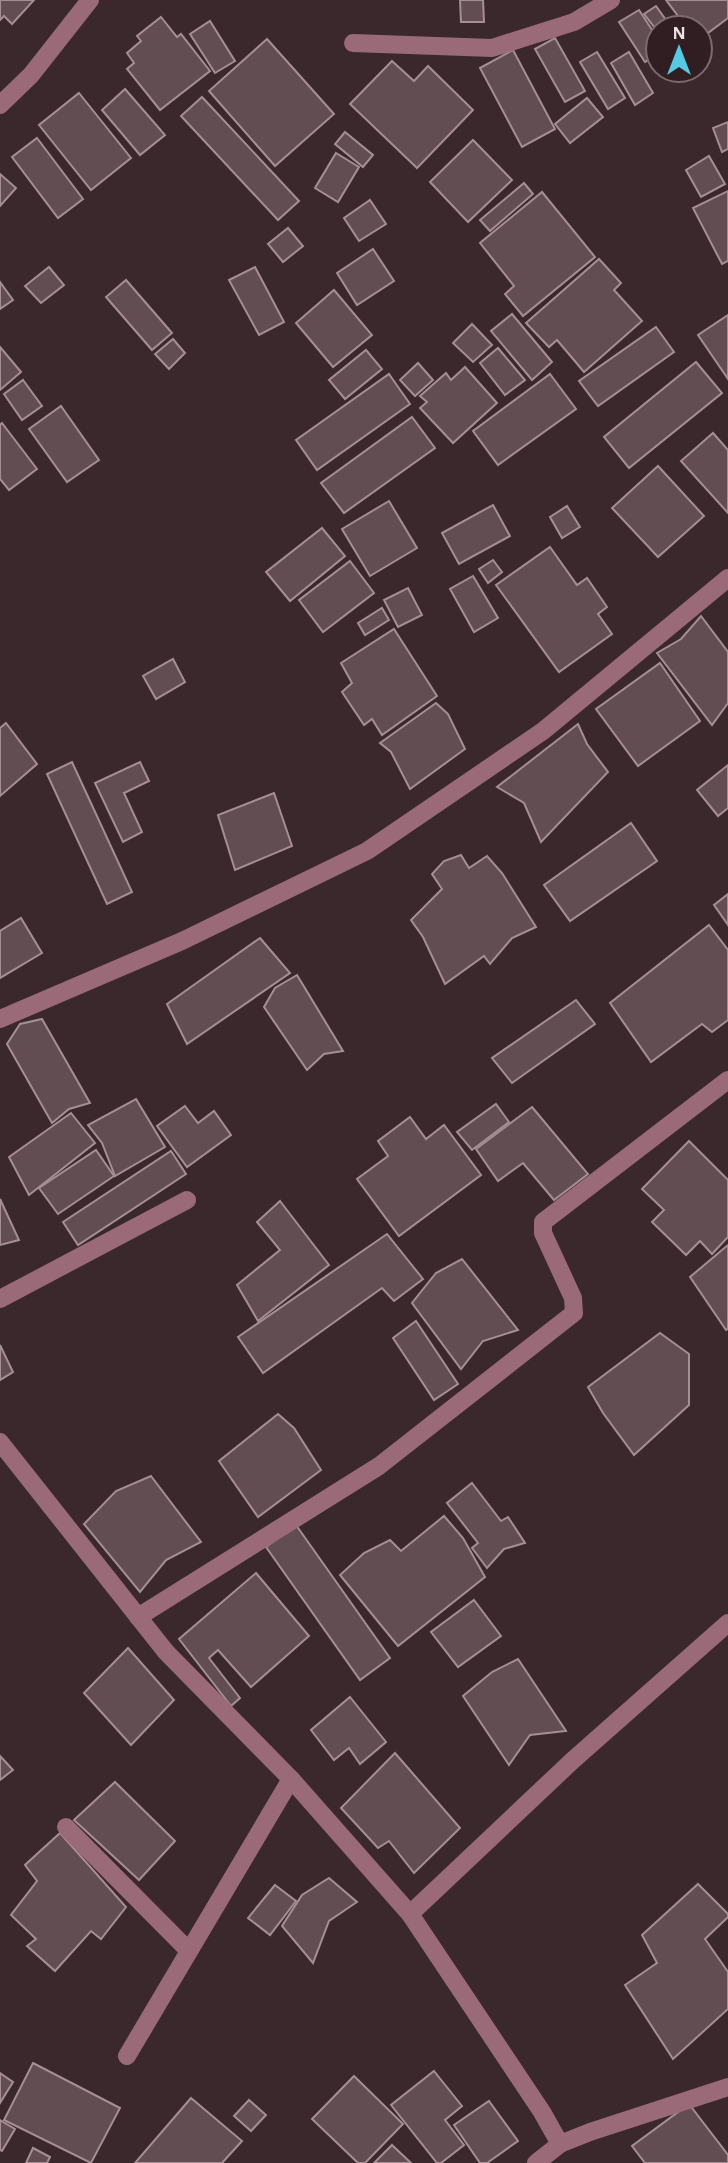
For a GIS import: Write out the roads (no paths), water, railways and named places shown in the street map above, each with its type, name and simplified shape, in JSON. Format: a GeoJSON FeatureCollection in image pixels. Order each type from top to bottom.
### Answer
{"type":"FeatureCollection","features":[{"type":"Feature","properties":{"kind":"street"},"geometry":{"type":"LineString","coordinates":[[0,105],[31,75],[90,0]]}},
{"type":"Feature","properties":{"kind":"street"},"geometry":{"type":"LineString","coordinates":[[353,43],[492,48],[574,22],[611,0]]}},
{"type":"Feature","properties":{"kind":"street"},"geometry":{"type":"LineString","coordinates":[[0,1019],[182,941],[367,851],[543,731],[728,578]]}},
{"type":"Feature","properties":{"kind":"street"},"geometry":{"type":"LineString","coordinates":[[138,1617],[379,1466],[574,1313],[573,1298],[543,1233],[543,1222],[728,1080]]}},
{"type":"Feature","properties":{"kind":"street"},"geometry":{"type":"LineString","coordinates":[[0,1299],[187,1200]]}},
{"type":"Feature","properties":{"kind":"street"},"geometry":{"type":"LineString","coordinates":[[0,1442],[166,1652],[291,1779],[410,1914],[542,2112],[560,2144]]}},
{"type":"Feature","properties":{"kind":"street"},"geometry":{"type":"LineString","coordinates":[[410,1914],[572,1761],[728,1623]]}},
{"type":"Feature","properties":{"kind":"street"},"geometry":{"type":"LineString","coordinates":[[127,2056],[291,1779]]}},
{"type":"Feature","properties":{"kind":"street"},"geometry":{"type":"LineString","coordinates":[[66,1827],[189,1951]]}},
{"type":"Feature","properties":{"kind":"street"},"geometry":{"type":"LineString","coordinates":[[536,2163],[560,2144],[728,2087]]}}]}
